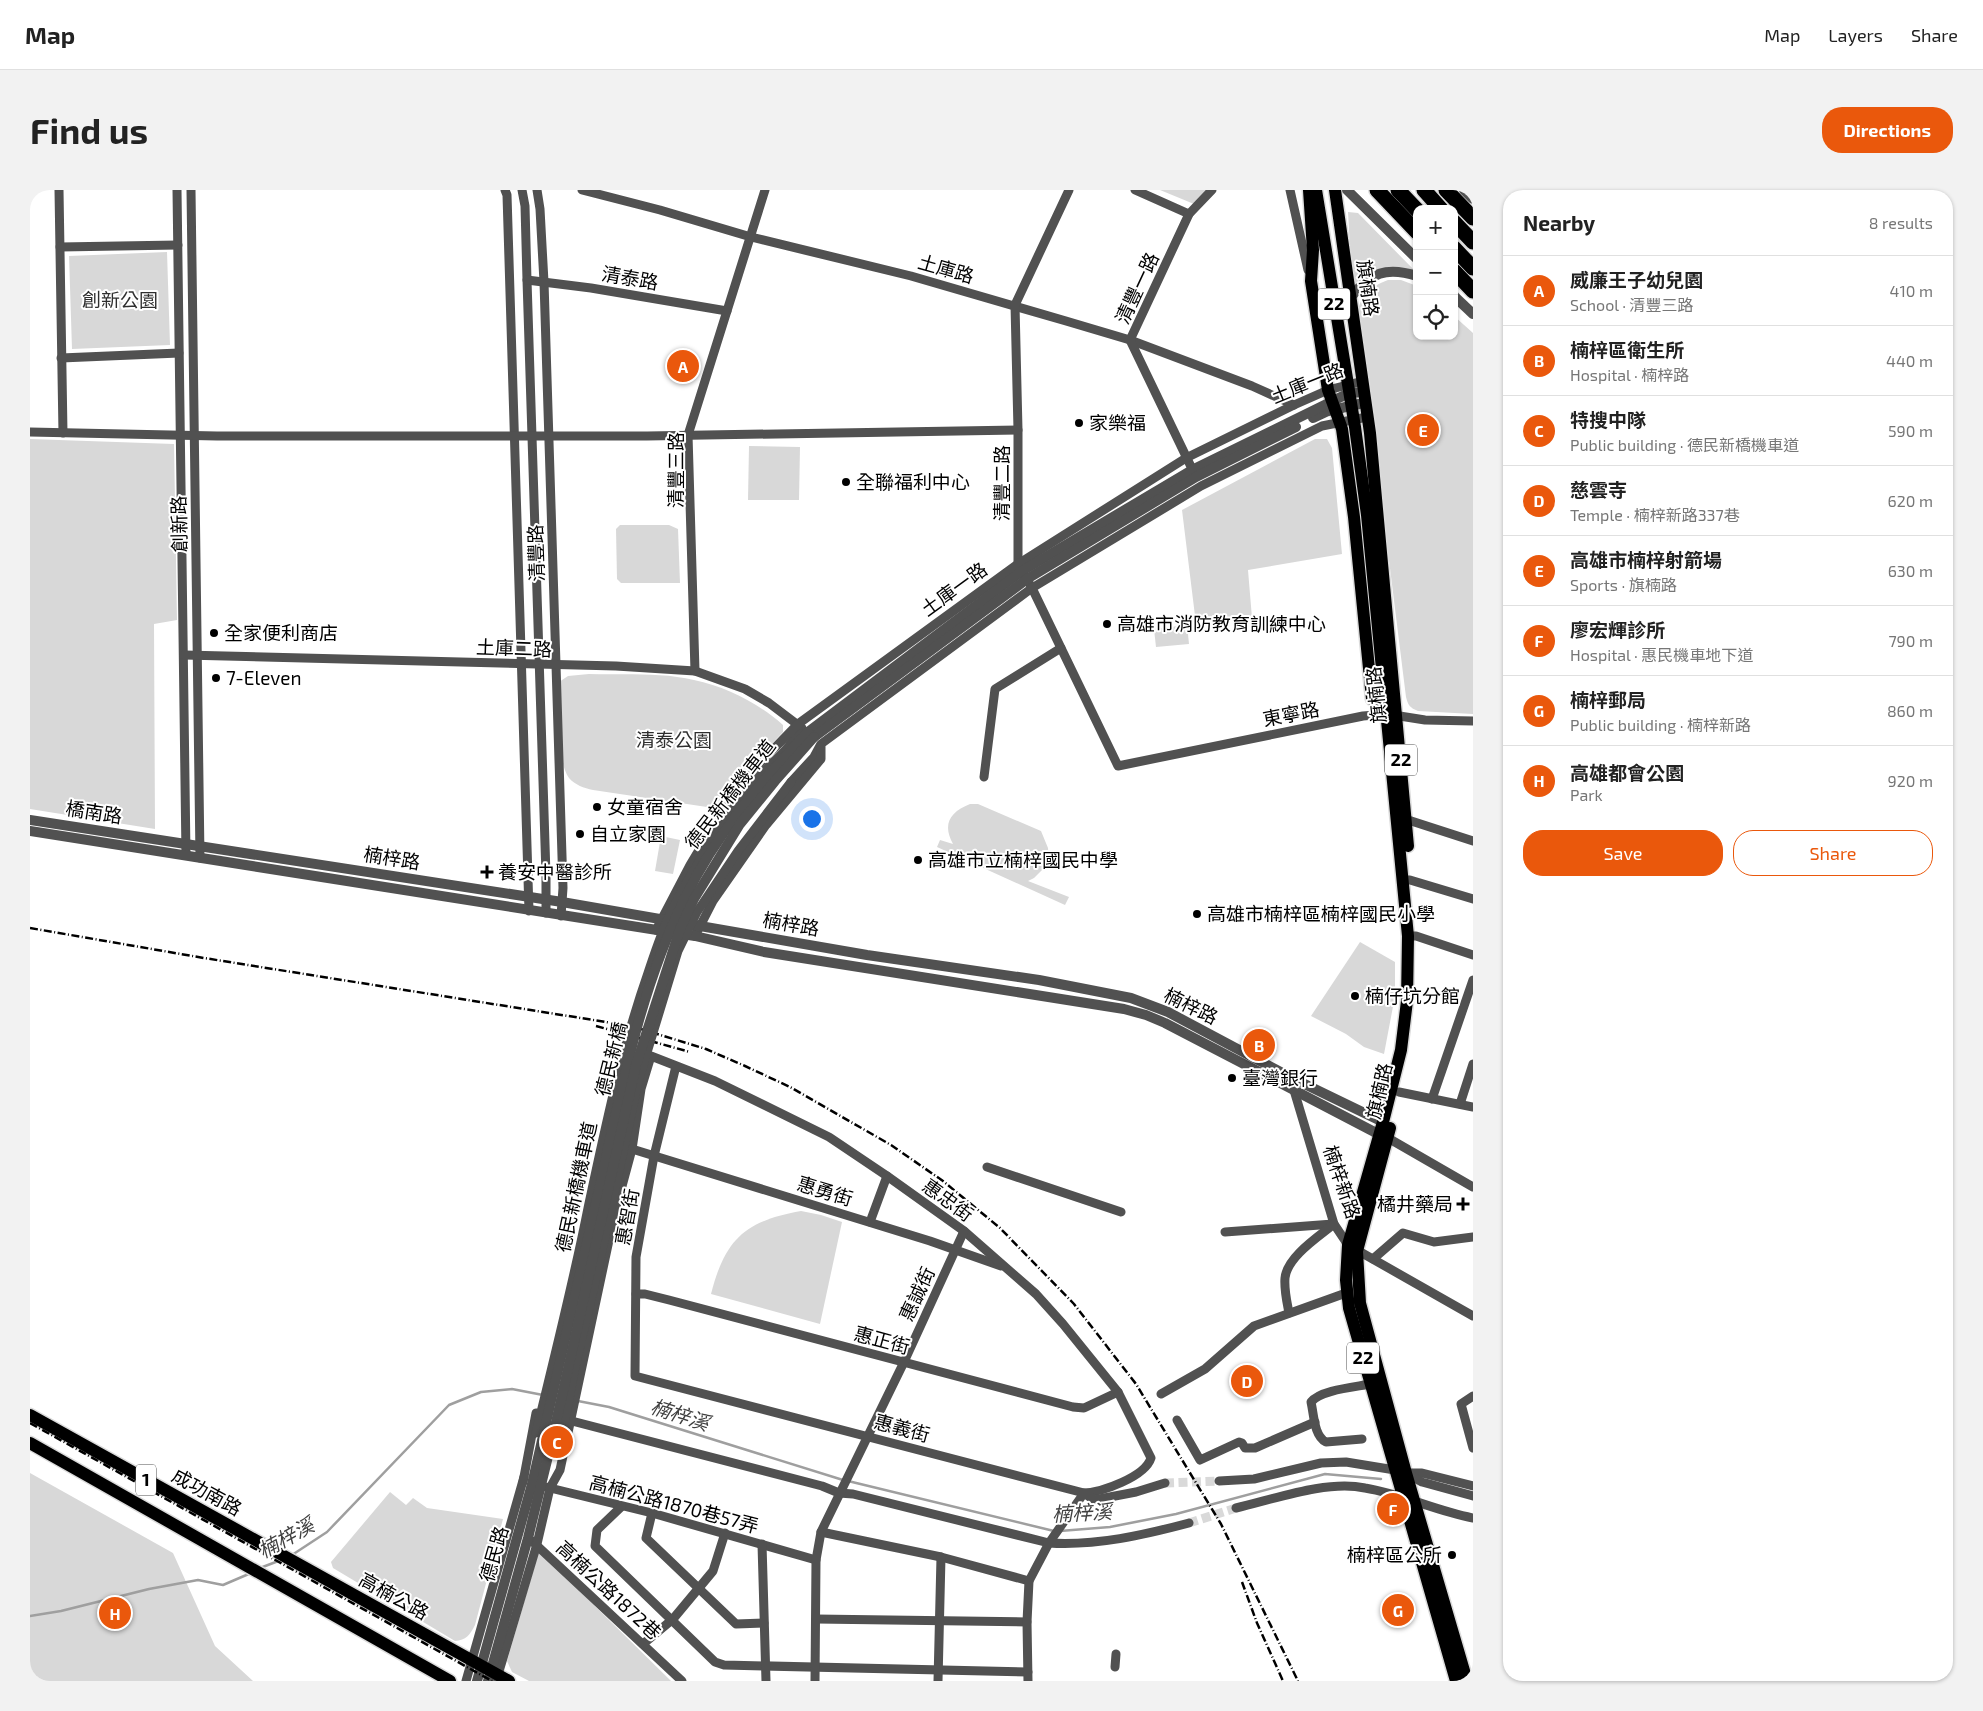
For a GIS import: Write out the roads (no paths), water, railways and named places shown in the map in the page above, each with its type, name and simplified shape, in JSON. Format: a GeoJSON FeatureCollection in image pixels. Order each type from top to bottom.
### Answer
{"type":"FeatureCollection","features":[{"type":"Feature","properties":{"kind":"highway"},"geometry":{"type":"LineString","coordinates":[[1377,190],[1412,228]]}},
{"type":"Feature","properties":{"kind":"highway"},"geometry":{"type":"LineString","coordinates":[[1398,190],[1413,206]]}},
{"type":"Feature","properties":{"kind":"highway"},"geometry":{"type":"LineString","coordinates":[[1446,190],[1471,210]]}},
{"type":"Feature","properties":{"kind":"highway"},"geometry":{"type":"LineString","coordinates":[[1427,194],[1437,205]]}},
{"type":"Feature","properties":{"kind":"highway"},"geometry":{"type":"LineString","coordinates":[[1458,226],[1473,242]]}},
{"type":"Feature","properties":{"kind":"highway"},"geometry":{"type":"LineString","coordinates":[[1456,250],[1473,268]]}},
{"type":"Feature","properties":{"kind":"highway"},"geometry":{"type":"LineString","coordinates":[[1458,275],[1473,290]]}},
{"type":"Feature","properties":{"kind":"main road","name":"旗楠路"},"geometry":{"type":"LineString","coordinates":[[1309,190],[1313,250],[1311,281],[1354,517],[1372,699],[1392,715]]}},
{"type":"Feature","properties":{"kind":"main road","name":"旗楠路"},"geometry":{"type":"LineString","coordinates":[[1316,190],[1353,419],[1392,715]]}},
{"type":"Feature","properties":{"kind":"main road","name":"旗楠路"},"geometry":{"type":"LineString","coordinates":[[1335,190],[1367,417],[1412,936],[1412,1023],[1400,1092],[1384,1136],[1352,1248]]}},
{"type":"Feature","properties":{"kind":"main road","name":"旗楠路"},"geometry":{"type":"LineString","coordinates":[[1384,1136],[1383,1122],[1401,1050],[1406,1015],[1412,936]]}},
{"type":"Feature","properties":{"kind":"main road","name":"楠梓新路"},"geometry":{"type":"LineString","coordinates":[[1352,1248],[1346,1292],[1349,1308],[1370,1384],[1401,1473]]}},
{"type":"Feature","properties":{"kind":"main road","name":"22"},"geometry":{"type":"LineString","coordinates":[[1352,1248],[1363,1316],[1401,1473],[1467,1681]]}},
{"type":"Feature","properties":{"kind":"main road","name":"成功南路"},"geometry":{"type":"LineString","coordinates":[[30,1415],[262,1544]]}},
{"type":"Feature","properties":{"kind":"main road","name":"1"},"geometry":{"type":"LineString","coordinates":[[30,1443],[450,1681]]}},
{"type":"Feature","properties":{"kind":"main road","name":"22"},"geometry":{"type":"LineString","coordinates":[[1409,1497],[1456,1681]]}},
{"type":"Feature","properties":{"kind":"main road","name":"高楠公路"},"geometry":{"type":"LineString","coordinates":[[262,1544],[491,1674]]}},
{"type":"Feature","properties":{"kind":"street"},"geometry":{"type":"LineString","coordinates":[[59,190],[63,432]]}},
{"type":"Feature","properties":{"kind":"street","name":"創新路"},"geometry":{"type":"LineString","coordinates":[[177,190],[186,856]]}},
{"type":"Feature","properties":{"kind":"street","name":"創新路"},"geometry":{"type":"LineString","coordinates":[[191,190],[200,858]]}},
{"type":"Feature","properties":{"kind":"street","name":"清豐路"},"geometry":{"type":"LineString","coordinates":[[505,190],[507,195],[516,436],[529,911]]}},
{"type":"Feature","properties":{"kind":"street","name":"清豐路"},"geometry":{"type":"LineString","coordinates":[[522,190],[525,206],[546,913]]}},
{"type":"Feature","properties":{"kind":"street","name":"清豐路"},"geometry":{"type":"LineString","coordinates":[[537,190],[540,209],[544,282],[562,916]]}},
{"type":"Feature","properties":{"kind":"street","name":"土庫路"},"geometry":{"type":"LineString","coordinates":[[582,190],[660,210],[751,238],[911,276],[1015,305],[1130,340],[1252,386],[1294,405]]}},
{"type":"Feature","properties":{"kind":"street","name":"清豐三路"},"geometry":{"type":"LineString","coordinates":[[694,671],[694,580],[688,435],[765,190]]}},
{"type":"Feature","properties":{"kind":"street","name":"清豐二路"},"geometry":{"type":"LineString","coordinates":[[1069,190],[1015,305],[1018,430],[1025,575],[1118,766]]}},
{"type":"Feature","properties":{"kind":"street"},"geometry":{"type":"LineString","coordinates":[[1135,190],[1189,214]]}},
{"type":"Feature","properties":{"kind":"street","name":"清豐一路"},"geometry":{"type":"LineString","coordinates":[[1196,478],[1130,340],[1189,214],[1212,190]]}},
{"type":"Feature","properties":{"kind":"street","name":"旗楠路"},"geometry":{"type":"LineString","coordinates":[[1290,190],[1311,281]]}},
{"type":"Feature","properties":{"kind":"street"},"geometry":{"type":"LineString","coordinates":[[1347,190],[1413,255]]}},
{"type":"Feature","properties":{"kind":"street"},"geometry":{"type":"LineString","coordinates":[[1464,190],[1471,210]]}},
{"type":"Feature","properties":{"kind":"street"},"geometry":{"type":"LineString","coordinates":[[60,247],[178,245]]}},
{"type":"Feature","properties":{"kind":"street"},"geometry":{"type":"LineString","coordinates":[[1350,297],[1362,284],[1380,272],[1397,271],[1413,275]]}},
{"type":"Feature","properties":{"kind":"street","name":"清泰路"},"geometry":{"type":"LineString","coordinates":[[527,280],[727,311]]}},
{"type":"Feature","properties":{"kind":"street"},"geometry":{"type":"LineString","coordinates":[[1458,300],[1473,314]]}},
{"type":"Feature","properties":{"kind":"street"},"geometry":{"type":"LineString","coordinates":[[62,358],[179,353]]}},
{"type":"Feature","properties":{"kind":"street","name":"土庫一路"},"geometry":{"type":"LineString","coordinates":[[656,930],[690,865],[735,795],[756,767],[798,724],[1025,575],[1196,478],[1334,406],[1349,394],[1364,392]]}},
{"type":"Feature","properties":{"kind":"street","name":"土庫一路"},"geometry":{"type":"LineString","coordinates":[[815,738],[1025,575],[1186,458],[1294,405],[1334,406],[1353,419],[1367,417]]}},
{"type":"Feature","properties":{"kind":"street","name":"土庫一路"},"geometry":{"type":"LineString","coordinates":[[1196,478],[1322,426],[1334,406]]}},
{"type":"Feature","properties":{"kind":"street"},"geometry":{"type":"LineString","coordinates":[[30,432],[180,435],[548,436],[1018,430]]}},
{"type":"Feature","properties":{"kind":"street","name":"土庫一路"},"geometry":{"type":"LineString","coordinates":[[815,738],[1025,575]]}},
{"type":"Feature","properties":{"kind":"street"},"geometry":{"type":"LineString","coordinates":[[984,777],[995,689],[1061,648]]}},
{"type":"Feature","properties":{"kind":"street","name":"土庫二路"},"geometry":{"type":"LineString","coordinates":[[184,655],[540,666],[616,666],[694,671],[744,689],[769,703],[815,738]]}},
{"type":"Feature","properties":{"kind":"street","name":"東寧路"},"geometry":{"type":"LineString","coordinates":[[1118,766],[1363,716],[1392,715],[1425,720],[1473,721]]}},
{"type":"Feature","properties":{"kind":"street","name":"德民新橋機車道"},"geometry":{"type":"LineString","coordinates":[[548,1438],[577,1265],[610,1106],[625,1044],[641,994],[671,911],[695,867],[732,812],[764,771],[792,741],[798,732],[798,724]]}},
{"type":"Feature","properties":{"kind":"street"},"geometry":{"type":"LineString","coordinates":[[695,936],[699,925],[766,825],[821,759],[815,738]]}},
{"type":"Feature","properties":{"kind":"street","name":"德民新橋機車道"},"geometry":{"type":"LineString","coordinates":[[548,1438],[575,1367],[638,1082],[678,951],[697,912],[738,851],[791,782],[814,757],[815,738]]}},
{"type":"Feature","properties":{"kind":"street","name":"德民新橋"},"geometry":{"type":"LineString","coordinates":[[548,1438],[628,1056],[671,928],[694,882],[736,815],[753,794],[815,738]]}},
{"type":"Feature","properties":{"kind":"street"},"geometry":{"type":"LineString","coordinates":[[1402,818],[1473,841]]}},
{"type":"Feature","properties":{"kind":"street","name":"橋南路"},"geometry":{"type":"LineString","coordinates":[[30,820],[152,839]]}},
{"type":"Feature","properties":{"kind":"street","name":"橋南路"},"geometry":{"type":"LineString","coordinates":[[30,831],[150,850]]}},
{"type":"Feature","properties":{"kind":"street","name":"楠梓路"},"geometry":{"type":"LineString","coordinates":[[152,839],[661,918],[867,955],[1039,980],[1132,998],[1168,1012],[1383,1122]]}},
{"type":"Feature","properties":{"kind":"street","name":"楠梓路"},"geometry":{"type":"LineString","coordinates":[[150,850],[695,936],[764,952],[1124,1009],[1166,1023],[1384,1136],[1473,1187]]}},
{"type":"Feature","properties":{"kind":"street"},"geometry":{"type":"LineString","coordinates":[[1406,880],[1473,899]]}},
{"type":"Feature","properties":{"kind":"street"},"geometry":{"type":"LineString","coordinates":[[1412,936],[1473,955]]}},
{"type":"Feature","properties":{"kind":"street"},"geometry":{"type":"LineString","coordinates":[[1432,1099],[1473,980]]}},
{"type":"Feature","properties":{"kind":"street","name":"惠忠街"},"geometry":{"type":"LineString","coordinates":[[632,1149],[641,1089],[651,1056],[716,1081],[829,1138],[887,1176],[964,1231],[1036,1294],[1118,1392],[1151,1458],[1149,1465],[1142,1471],[1094,1492],[1084,1493]]}},
{"type":"Feature","properties":{"kind":"street"},"geometry":{"type":"LineString","coordinates":[[1460,1104],[1473,1064]]}},
{"type":"Feature","properties":{"kind":"street","name":"惠智街"},"geometry":{"type":"LineString","coordinates":[[635,1376],[636,1257],[654,1156],[676,1066]]}},
{"type":"Feature","properties":{"kind":"street","name":"楠梓新路"},"geometry":{"type":"LineString","coordinates":[[1290,1076],[1334,1224],[1352,1248]]}},
{"type":"Feature","properties":{"kind":"street"},"geometry":{"type":"LineString","coordinates":[[1400,1092],[1473,1106]]}},
{"type":"Feature","properties":{"kind":"street"},"geometry":{"type":"LineString","coordinates":[[554,1478],[560,1470],[616,1212],[632,1149]]}},
{"type":"Feature","properties":{"kind":"street","name":"惠勇街"},"geometry":{"type":"LineString","coordinates":[[632,1149],[870,1222],[1006,1268]]}},
{"type":"Feature","properties":{"kind":"street"},"geometry":{"type":"LineString","coordinates":[[987,1167],[1122,1212]]}},
{"type":"Feature","properties":{"kind":"street"},"geometry":{"type":"LineString","coordinates":[[870,1222],[887,1176]]}},
{"type":"Feature","properties":{"kind":"street"},"geometry":{"type":"LineString","coordinates":[[1225,1232],[1334,1224]]}},
{"type":"Feature","properties":{"kind":"street"},"geometry":{"type":"LineString","coordinates":[[1289,1313],[1285,1285],[1287,1269],[1294,1258],[1334,1224]]}},
{"type":"Feature","properties":{"kind":"street","name":"惠誠街"},"geometry":{"type":"LineString","coordinates":[[815,1681],[816,1560],[821,1532],[904,1362],[964,1231]]}},
{"type":"Feature","properties":{"kind":"street"},"geometry":{"type":"LineString","coordinates":[[1373,1260],[1403,1233],[1434,1242],[1473,1238]]}},
{"type":"Feature","properties":{"kind":"street"},"geometry":{"type":"LineString","coordinates":[[1352,1248],[1473,1316]]}},
{"type":"Feature","properties":{"kind":"street"},"geometry":{"type":"LineString","coordinates":[[1161,1394],[1205,1369],[1254,1326],[1346,1292]]}},
{"type":"Feature","properties":{"kind":"street","name":"惠正街"},"geometry":{"type":"LineString","coordinates":[[636,1294],[645,1294],[669,1300],[1073,1407],[1084,1408],[1118,1392]]}},
{"type":"Feature","properties":{"kind":"street","name":"惠義街"},"geometry":{"type":"LineString","coordinates":[[635,1376],[1084,1493],[1094,1500],[1136,1492],[1165,1483]]}},
{"type":"Feature","properties":{"kind":"street"},"geometry":{"type":"LineString","coordinates":[[1362,1439],[1326,1442],[1321,1440],[1318,1435],[1311,1402],[1315,1397],[1370,1384]]}},
{"type":"Feature","properties":{"kind":"street"},"geometry":{"type":"LineString","coordinates":[[1473,1396],[1461,1404],[1473,1448]]}},
{"type":"Feature","properties":{"kind":"street"},"geometry":{"type":"LineString","coordinates":[[537,1485],[536,1413],[572,1417],[822,1486],[839,1493],[853,1494],[1049,1543],[1094,1543],[1189,1523]]}},
{"type":"Feature","properties":{"kind":"street"},"geometry":{"type":"LineString","coordinates":[[1177,1420],[1200,1460],[1239,1442],[1245,1448],[1255,1448],[1315,1422]]}},
{"type":"Feature","properties":{"kind":"street"},"geometry":{"type":"LineString","coordinates":[[548,1438],[554,1478]]}},
{"type":"Feature","properties":{"kind":"street","name":"德民路"},"geometry":{"type":"LineString","coordinates":[[477,1681],[491,1674],[532,1541],[537,1485],[548,1438]]}},
{"type":"Feature","properties":{"kind":"street"},"geometry":{"type":"LineString","coordinates":[[1219,1481],[1254,1478],[1321,1463],[1346,1462],[1401,1473],[1422,1473],[1473,1486]]}},
{"type":"Feature","properties":{"kind":"street"},"geometry":{"type":"LineString","coordinates":[[1401,1473],[1422,1482],[1473,1496]]}},
{"type":"Feature","properties":{"kind":"street","name":"德民路"},"geometry":{"type":"LineString","coordinates":[[491,1674],[513,1534],[537,1485],[554,1478]]}},
{"type":"Feature","properties":{"kind":"street","name":"高楠公路1870巷57弄"},"geometry":{"type":"LineString","coordinates":[[537,1485],[725,1533],[816,1560]]}},
{"type":"Feature","properties":{"kind":"street"},"geometry":{"type":"LineString","coordinates":[[1236,1508],[1324,1488],[1347,1486],[1409,1497],[1448,1513],[1473,1518]]}},
{"type":"Feature","properties":{"kind":"street"},"geometry":{"type":"LineString","coordinates":[[621,1507],[597,1530],[595,1546],[715,1662],[724,1665],[938,1669],[1028,1676],[1027,1622],[1029,1581],[1049,1543],[1084,1493]]}},
{"type":"Feature","properties":{"kind":"street"},"geometry":{"type":"LineString","coordinates":[[652,1514],[646,1538],[736,1624],[764,1623]]}},
{"type":"Feature","properties":{"kind":"street"},"geometry":{"type":"LineString","coordinates":[[821,1532],[940,1557],[1029,1581]]}},
{"type":"Feature","properties":{"kind":"street"},"geometry":{"type":"LineString","coordinates":[[643,1644],[673,1620],[713,1571],[725,1533]]}},
{"type":"Feature","properties":{"kind":"street","name":"高楠公路1872巷"},"geometry":{"type":"LineString","coordinates":[[513,1534],[532,1541],[682,1681]]}},
{"type":"Feature","properties":{"kind":"street"},"geometry":{"type":"LineString","coordinates":[[762,1544],[766,1681]]}},
{"type":"Feature","properties":{"kind":"street"},"geometry":{"type":"LineString","coordinates":[[938,1681],[940,1557]]}},
{"type":"Feature","properties":{"kind":"street"},"geometry":{"type":"LineString","coordinates":[[816,1618],[1027,1622]]}},
{"type":"Feature","properties":{"kind":"street"},"geometry":{"type":"LineString","coordinates":[[1115,1668],[1116,1654]]}},
{"type":"Feature","properties":{"kind":"street","name":"德民路"},"geometry":{"type":"LineString","coordinates":[[466,1681],[491,1674]]}},
{"type":"Feature","properties":{"kind":"waterway","name":"楠梓溪"},"geometry":{"type":"LineString","coordinates":[[292,1555],[327,1532],[449,1405],[481,1392],[512,1389],[543,1395]]}},
{"type":"Feature","properties":{"kind":"waterway","name":"楠梓溪"},"geometry":{"type":"LineString","coordinates":[[578,1401],[609,1407],[843,1480]]}},
{"type":"Feature","properties":{"kind":"waterway","name":"楠梓溪"},"geometry":{"type":"LineString","coordinates":[[1060,1531],[1110,1527],[1176,1514],[1325,1474],[1381,1479]]}},
{"type":"Feature","properties":{"kind":"waterway","name":"楠梓溪"},"geometry":{"type":"LineString","coordinates":[[848,1481],[1054,1531]]}},
{"type":"Feature","properties":{"kind":"waterway","name":"楠梓溪"},"geometry":{"type":"LineString","coordinates":[[260,1568],[281,1560]]}},
{"type":"Feature","properties":{"kind":"waterway","name":"楠梓溪"},"geometry":{"type":"LineString","coordinates":[[30,1616],[61,1611],[149,1589],[198,1580],[223,1585],[251,1573]]}},
{"type":"Feature","properties":{"kind":"tunnel"},"geometry":{"type":"LineString","coordinates":[[1165,1483],[1219,1481]]}},
{"type":"Feature","properties":{"kind":"tunnel"},"geometry":{"type":"LineString","coordinates":[[1189,1523],[1236,1508]]}},
{"type":"Feature","properties":{"kind":"railway"},"geometry":{"type":"LineString","coordinates":[[30,928],[204,958],[631,1026],[706,1049],[745,1066],[790,1087],[891,1145],[943,1181],[1000,1228],[1074,1304],[1136,1384],[1221,1524],[1298,1681]]}},
{"type":"Feature","properties":{"kind":"railway"},"geometry":{"type":"LineString","coordinates":[[596,1026],[690,1052]]}},
{"type":"Feature","properties":{"kind":"railway"},"geometry":{"type":"LineString","coordinates":[[30,1423],[492,1681]]}},
{"type":"Feature","properties":{"kind":"railway"},"geometry":{"type":"LineString","coordinates":[[1242,1582],[1257,1623],[1283,1681]]}},
{"type":"Feature","properties":{"kind":"place","name":"威廉王子幼兒園"},"geometry":{"type":"Point","coordinates":[683,366]}},
{"type":"Feature","properties":{"kind":"place","name":"家樂福"},"geometry":{"type":"Point","coordinates":[1079,423]}},
{"type":"Feature","properties":{"kind":"place","name":"高雄市楠梓射箭場"},"geometry":{"type":"Point","coordinates":[1423,430]}},
{"type":"Feature","properties":{"kind":"place","name":"全聯福利中心"},"geometry":{"type":"Point","coordinates":[846,482]}},
{"type":"Feature","properties":{"kind":"place","name":"高雄市消防教育訓練中心"},"geometry":{"type":"Point","coordinates":[1107,624]}},
{"type":"Feature","properties":{"kind":"place","name":"全家便利商店"},"geometry":{"type":"Point","coordinates":[214,633]}},
{"type":"Feature","properties":{"kind":"place","name":"7-Eleven"},"geometry":{"type":"Point","coordinates":[216,678]}},
{"type":"Feature","properties":{"kind":"place","name":"女童宿舍"},"geometry":{"type":"Point","coordinates":[597,807]}},
{"type":"Feature","properties":{"kind":"place","name":"自立家園"},"geometry":{"type":"Point","coordinates":[580,834]}},
{"type":"Feature","properties":{"kind":"place","name":"高雄市立楠梓國民中學"},"geometry":{"type":"Point","coordinates":[918,860]}},
{"type":"Feature","properties":{"kind":"place","name":"養安中醫診所"},"geometry":{"type":"Point","coordinates":[487,872]}},
{"type":"Feature","properties":{"kind":"place","name":"高雄市楠梓區楠梓國民小學"},"geometry":{"type":"Point","coordinates":[1197,914]}},
{"type":"Feature","properties":{"kind":"place","name":"楠仔坑分館"},"geometry":{"type":"Point","coordinates":[1355,996]}},
{"type":"Feature","properties":{"kind":"place","name":"楠梓區衛生所"},"geometry":{"type":"Point","coordinates":[1259,1045]}},
{"type":"Feature","properties":{"kind":"place","name":"臺灣銀行"},"geometry":{"type":"Point","coordinates":[1232,1078]}},
{"type":"Feature","properties":{"kind":"place","name":"橘井藥局"},"geometry":{"type":"Point","coordinates":[1463,1204]}},
{"type":"Feature","properties":{"kind":"place","name":"慈雲寺"},"geometry":{"type":"Point","coordinates":[1247,1381]}},
{"type":"Feature","properties":{"kind":"place","name":"特搜中隊"},"geometry":{"type":"Point","coordinates":[557,1442]}},
{"type":"Feature","properties":{"kind":"place","name":"廖宏輝診所"},"geometry":{"type":"Point","coordinates":[1393,1509]}},
{"type":"Feature","properties":{"kind":"place","name":"楠梓區公所"},"geometry":{"type":"Point","coordinates":[1452,1555]}},
{"type":"Feature","properties":{"kind":"place","name":"楠梓郵局"},"geometry":{"type":"Point","coordinates":[1398,1610]}},
{"type":"Feature","properties":{"kind":"place","name":"高雄都會公園"},"geometry":{"type":"Point","coordinates":[115,1613]}},
{"type":"Feature","properties":{"kind":"park label","name":"創新公園"},"geometry":{"type":"Point","coordinates":[120,300]}},
{"type":"Feature","properties":{"kind":"park label","name":"清泰公園"},"geometry":{"type":"Point","coordinates":[674,740]}}]}
